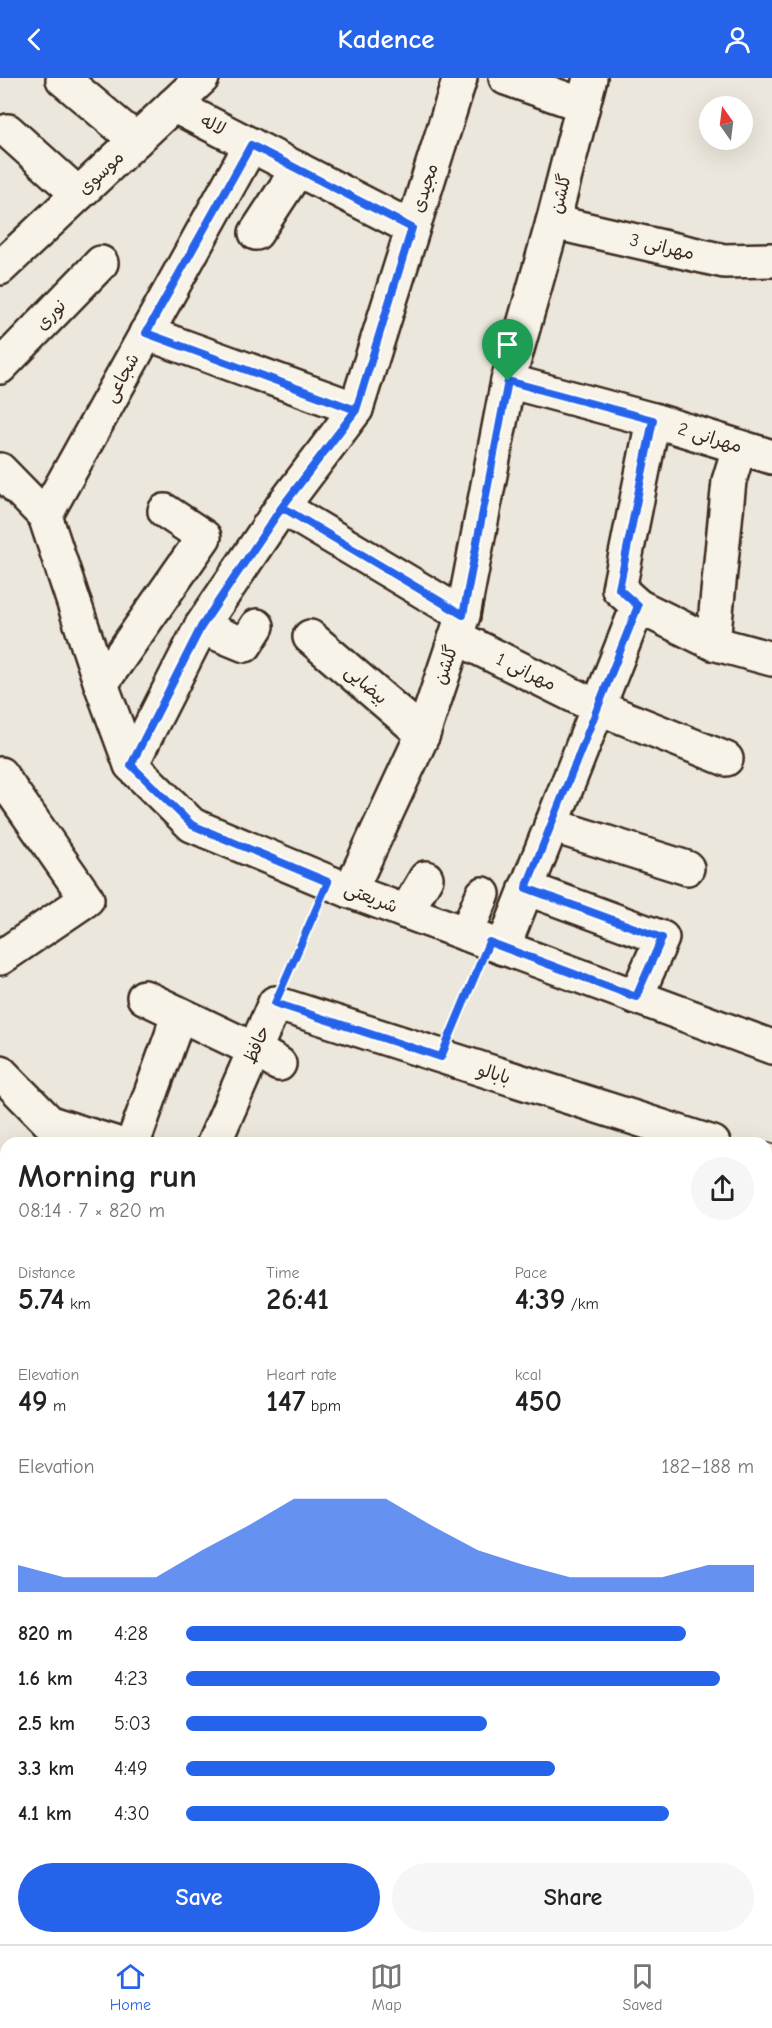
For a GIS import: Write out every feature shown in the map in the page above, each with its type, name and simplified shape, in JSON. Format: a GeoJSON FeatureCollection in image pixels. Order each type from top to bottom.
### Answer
{"type":"FeatureCollection","features":[{"type":"Feature","properties":{"kind":"street","name":"موسوی"},"geometry":{"type":"LineString","coordinates":[[0,268],[202,78]]}},
{"type":"Feature","properties":{"kind":"street","name":"مجیدی"},"geometry":{"type":"LineString","coordinates":[[131,765],[201,627],[282,507],[356,410],[460,78]]}},
{"type":"Feature","properties":{"kind":"street"},"geometry":{"type":"LineString","coordinates":[[506,78],[586,91]]}},
{"type":"Feature","properties":{"kind":"street"},"geometry":{"type":"LineString","coordinates":[[63,79],[136,140]]}},
{"type":"Feature","properties":{"kind":"street","name":"گلشن"},"geometry":{"type":"LineString","coordinates":[[339,886],[423,734],[459,626],[508,381],[553,222],[586,91]]}},
{"type":"Feature","properties":{"kind":"street","name":"لاله"},"geometry":{"type":"LineString","coordinates":[[173,105],[412,228]]}},
{"type":"Feature","properties":{"kind":"street"},"geometry":{"type":"LineString","coordinates":[[8,131],[78,194]]}},
{"type":"Feature","properties":{"kind":"street","name":"شجاعی"},"geometry":{"type":"LineString","coordinates":[[45,516],[251,145]]}},
{"type":"Feature","properties":{"kind":"street"},"geometry":{"type":"LineString","coordinates":[[256,233],[298,170]]}},
{"type":"Feature","properties":{"kind":"street","name":"مهرانی 3"},"geometry":{"type":"LineString","coordinates":[[553,222],[724,261],[772,260]]}},
{"type":"Feature","properties":{"kind":"street","name":"نوری"},"geometry":{"type":"LineString","coordinates":[[0,367],[102,263]]}},
{"type":"Feature","properties":{"kind":"street"},"geometry":{"type":"LineString","coordinates":[[146,333],[356,410]]}},
{"type":"Feature","properties":{"kind":"street","name":"مهرانی 2"},"geometry":{"type":"LineString","coordinates":[[508,381],[653,420],[772,457]]}},
{"type":"Feature","properties":{"kind":"street"},"geometry":{"type":"LineString","coordinates":[[653,420],[619,589],[638,606],[713,643],[772,659]]}},
{"type":"Feature","properties":{"kind":"street"},"geometry":{"type":"LineString","coordinates":[[713,643],[729,481],[739,448]]}},
{"type":"Feature","properties":{"kind":"street","name":"شریعتی"},"geometry":{"type":"LineString","coordinates":[[0,470],[45,516],[101,684],[131,765],[192,825],[406,912],[772,1047]]}},
{"type":"Feature","properties":{"kind":"street","name":"مهرانی 1"},"geometry":{"type":"LineString","coordinates":[[282,507],[459,626],[597,707],[726,759]]}},
{"type":"Feature","properties":{"kind":"street"},"geometry":{"type":"LineString","coordinates":[[101,684],[204,537],[165,511]]}},
{"type":"Feature","properties":{"kind":"street"},"geometry":{"type":"LineString","coordinates":[[486,941],[526,888],[638,606]]}},
{"type":"Feature","properties":{"kind":"street"},"geometry":{"type":"LineString","coordinates":[[201,627],[245,645],[257,626]]}},
{"type":"Feature","properties":{"kind":"street","name":"بیضایی"},"geometry":{"type":"LineString","coordinates":[[310,637],[423,734]]}},
{"type":"Feature","properties":{"kind":"street"},"geometry":{"type":"LineString","coordinates":[[0,774],[87,899],[0,958]]}},
{"type":"Feature","properties":{"kind":"street"},"geometry":{"type":"LineString","coordinates":[[551,825],[687,868]]}},
{"type":"Feature","properties":{"kind":"street"},"geometry":{"type":"LineString","coordinates":[[406,912],[426,878]]}},
{"type":"Feature","properties":{"kind":"street"},"geometry":{"type":"LineString","coordinates":[[526,888],[662,938],[636,997]]}},
{"type":"Feature","properties":{"kind":"street"},"geometry":{"type":"LineString","coordinates":[[483,894],[486,941]]}},
{"type":"Feature","properties":{"kind":"street"},"geometry":{"type":"LineString","coordinates":[[144,998],[267,1057]]}},
{"type":"Feature","properties":{"kind":"street","name":"حافظ"},"geometry":{"type":"LineString","coordinates":[[218,1137],[267,1057],[275,1003]]}},
{"type":"Feature","properties":{"kind":"street","name":"بابالو"},"geometry":{"type":"LineString","coordinates":[[275,1003],[694,1137]]}},
{"type":"Feature","properties":{"kind":"street"},"geometry":{"type":"LineString","coordinates":[[135,1137],[172,1035],[177,1013]]}},
{"type":"Feature","properties":{"kind":"street"},"geometry":{"type":"LineString","coordinates":[[0,1072],[50,1123],[95,1137]]}},
{"type":"Feature","properties":{"kind":"path","name":"حافظ"},"geometry":{"type":"LineString","coordinates":[[275,1003],[339,886]]}},
{"type":"Feature","properties":{"kind":"path"},"geometry":{"type":"LineString","coordinates":[[441,1057],[486,941]]}},
{"type":"Feature","properties":{"kind":"route"},"geometry":{"type":"LineString","coordinates":[[508,381],[463,615],[282,507],[356,410],[146,333],[251,145],[412,228],[356,410],[319,458],[282,507],[201,627],[131,765],[192,825],[328,882],[275,1003],[441,1057],[489,942],[636,997],[662,938],[526,888],[638,606],[619,589],[653,420],[508,381]]}}]}
